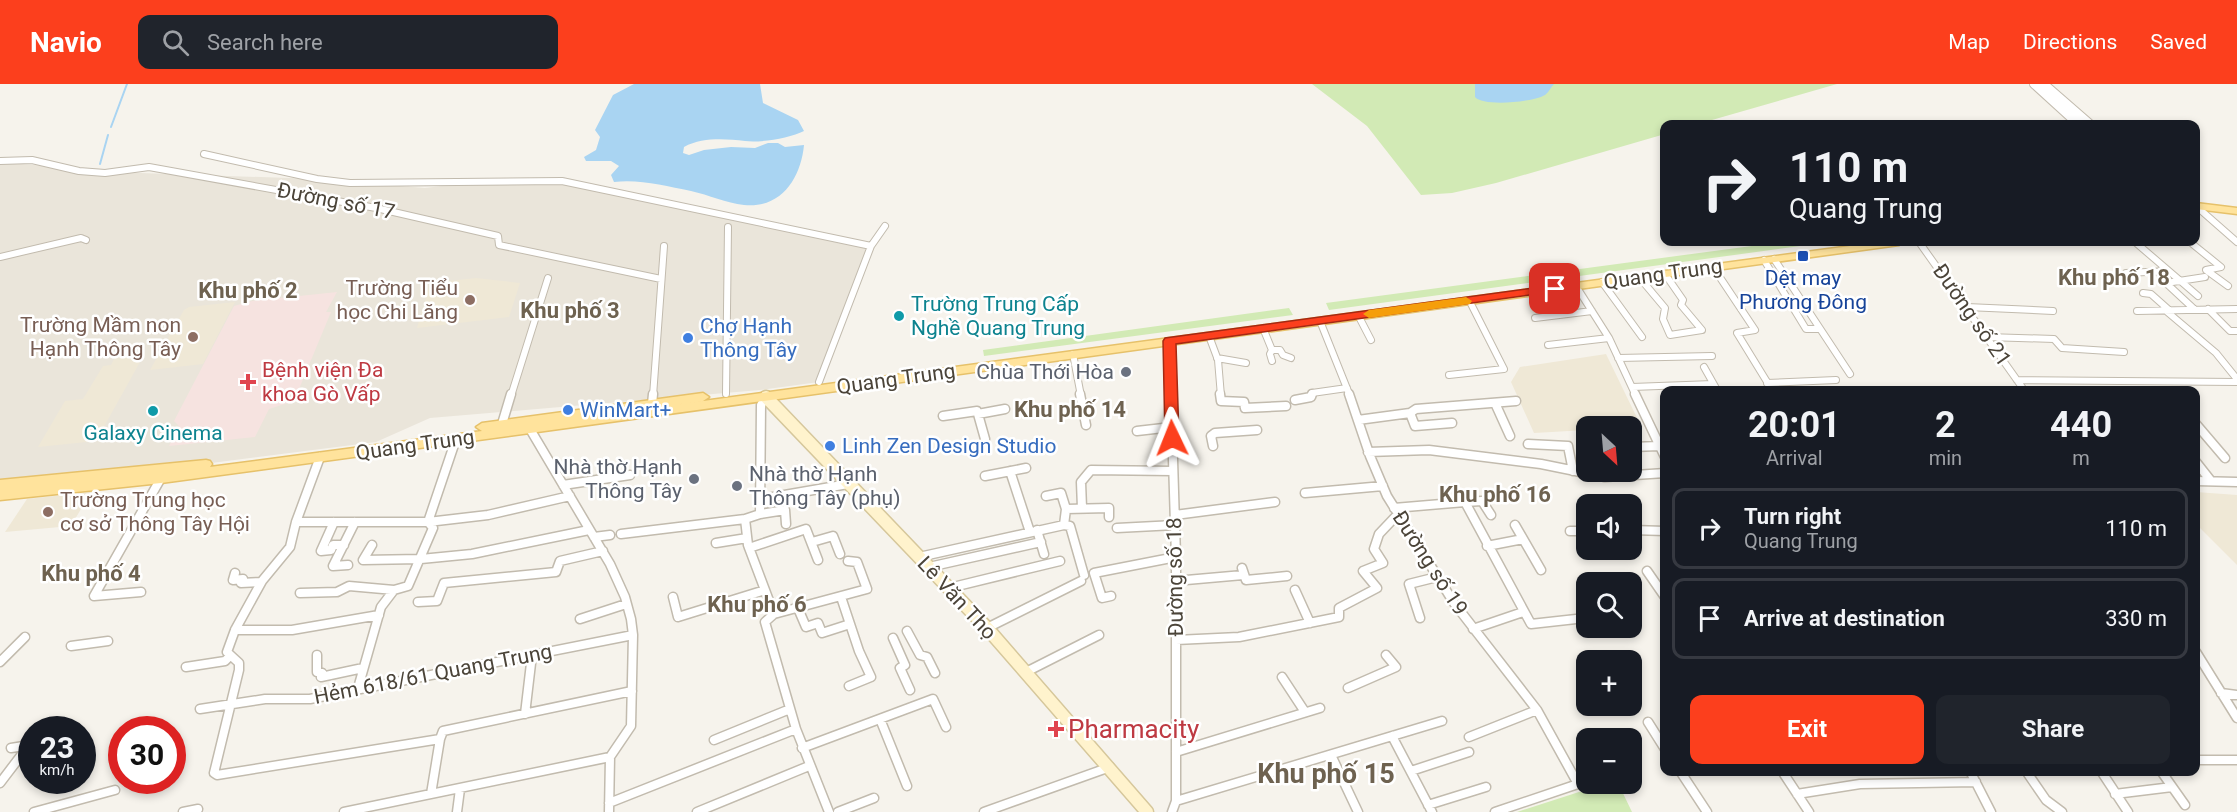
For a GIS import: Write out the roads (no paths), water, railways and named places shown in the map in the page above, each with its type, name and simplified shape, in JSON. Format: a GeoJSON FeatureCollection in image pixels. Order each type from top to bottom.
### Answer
{"type":"FeatureCollection","features":[{"type":"Feature","properties":{"kind":"main road"},"geometry":{"type":"LineString","coordinates":[[2200,201],[2237,206]]}},
{"type":"Feature","properties":{"kind":"main road"},"geometry":{"type":"LineString","coordinates":[[2200,207],[2237,212]]}},
{"type":"Feature","properties":{"kind":"main road","name":"Quang Trung"},"geometry":{"type":"LineString","coordinates":[[164,474],[424,440],[456,439],[530,429],[763,393],[1823,246]]}},
{"type":"Feature","properties":{"kind":"main road","name":"Quang Trung"},"geometry":{"type":"LineString","coordinates":[[0,495],[78,483],[321,457],[502,424],[726,394],[763,393],[819,382],[1073,354],[1169,338],[1209,336],[1263,328],[1318,317],[1358,315],[1868,246]]}},
{"type":"Feature","properties":{"kind":"main road","name":"Lê Văn Thọ"},"geometry":{"type":"LineString","coordinates":[[763,393],[987,628],[1147,812]]}},
{"type":"Feature","properties":{"kind":"main road","name":"Quang Trung"},"geometry":{"type":"LineString","coordinates":[[0,485],[78,483]]}},
{"type":"Feature","properties":{"kind":"street"},"geometry":{"type":"LineString","coordinates":[[2034,84],[2074,120]]}},
{"type":"Feature","properties":{"kind":"street"},"geometry":{"type":"LineString","coordinates":[[2044,84],[2085,120]]}},
{"type":"Feature","properties":{"kind":"street"},"geometry":{"type":"LineString","coordinates":[[204,154],[317,179],[350,183],[562,181],[869,249]]}},
{"type":"Feature","properties":{"kind":"street","name":"Đường số 17"},"geometry":{"type":"LineString","coordinates":[[0,161],[32,160],[79,171],[105,172],[149,167],[308,195],[498,236],[499,245],[661,279]]}},
{"type":"Feature","properties":{"kind":"street"},"geometry":{"type":"LineString","coordinates":[[2200,210],[2237,242]]}},
{"type":"Feature","properties":{"kind":"street"},"geometry":{"type":"LineString","coordinates":[[819,382],[869,249],[885,226]]}},
{"type":"Feature","properties":{"kind":"street"},"geometry":{"type":"LineString","coordinates":[[726,394],[728,227]]}},
{"type":"Feature","properties":{"kind":"street"},"geometry":{"type":"LineString","coordinates":[[0,257],[81,238],[86,240]]}},
{"type":"Feature","properties":{"kind":"street"},"geometry":{"type":"LineString","coordinates":[[652,404],[664,246]]}},
{"type":"Feature","properties":{"kind":"street","name":"Đường số 21"},"geometry":{"type":"LineString","coordinates":[[1922,246],[2021,386]]}},
{"type":"Feature","properties":{"kind":"street"},"geometry":{"type":"LineString","coordinates":[[2140,246],[2198,296]]}},
{"type":"Feature","properties":{"kind":"street"},"geometry":{"type":"LineString","coordinates":[[2195,246],[2221,267],[2206,270],[2228,286]]}},
{"type":"Feature","properties":{"kind":"street"},"geometry":{"type":"LineString","coordinates":[[1769,259],[1820,328],[1850,374]]}},
{"type":"Feature","properties":{"kind":"street"},"geometry":{"type":"LineString","coordinates":[[1769,259],[1806,329],[1820,328]]}},
{"type":"Feature","properties":{"kind":"street"},"geometry":{"type":"LineString","coordinates":[[1713,267],[1755,330],[1737,333],[1769,386]]}},
{"type":"Feature","properties":{"kind":"street"},"geometry":{"type":"LineString","coordinates":[[2126,273],[2168,271]]}},
{"type":"Feature","properties":{"kind":"street"},"geometry":{"type":"LineString","coordinates":[[1639,277],[1665,308],[1662,314],[1670,335],[1702,330],[1681,305],[1683,300],[1665,273]]}},
{"type":"Feature","properties":{"kind":"street"},"geometry":{"type":"LineString","coordinates":[[2194,309],[2166,283],[2205,277]]}},
{"type":"Feature","properties":{"kind":"street"},"geometry":{"type":"LineString","coordinates":[[502,424],[548,278]]}},
{"type":"Feature","properties":{"kind":"street"},"geometry":{"type":"LineString","coordinates":[[1602,282],[1642,337]]}},
{"type":"Feature","properties":{"kind":"street"},"geometry":{"type":"LineString","coordinates":[[1576,286],[1609,338],[1659,446],[1642,447]]}},
{"type":"Feature","properties":{"kind":"street"},"geometry":{"type":"LineString","coordinates":[[2143,293],[2151,294],[2216,353],[2237,381]]}},
{"type":"Feature","properties":{"kind":"street"},"geometry":{"type":"LineString","coordinates":[[1449,375],[1504,369],[1469,300]]}},
{"type":"Feature","properties":{"kind":"street"},"geometry":{"type":"LineString","coordinates":[[1967,307],[2053,311]]}},
{"type":"Feature","properties":{"kind":"street"},"geometry":{"type":"LineString","coordinates":[[2208,309],[2229,331],[2237,332]]}},
{"type":"Feature","properties":{"kind":"street"},"geometry":{"type":"LineString","coordinates":[[2137,311],[2237,309]]}},
{"type":"Feature","properties":{"kind":"street"},"geometry":{"type":"LineString","coordinates":[[1535,318],[1592,311]]}},
{"type":"Feature","properties":{"kind":"street"},"geometry":{"type":"LineString","coordinates":[[1358,315],[1371,340]]}},
{"type":"Feature","properties":{"kind":"street","name":"Đường số 19"},"geometry":{"type":"LineString","coordinates":[[1318,317],[1347,388],[1368,452],[1396,511],[1473,629],[1537,711],[1578,784],[1495,812]]}},
{"type":"Feature","properties":{"kind":"street"},"geometry":{"type":"LineString","coordinates":[[1263,328],[1272,350],[1270,354],[1272,361]]}},
{"type":"Feature","properties":{"kind":"street"},"geometry":{"type":"LineString","coordinates":[[1209,336],[1217,358],[1221,401],[1244,402],[1245,408],[1286,406]]}},
{"type":"Feature","properties":{"kind":"street"},"geometry":{"type":"LineString","coordinates":[[1987,337],[2054,339],[2062,348],[2124,352]]}},
{"type":"Feature","properties":{"kind":"street","name":"Đường số 18"},"geometry":{"type":"LineString","coordinates":[[1169,338],[1176,557],[1176,801],[1172,812]]}},
{"type":"Feature","properties":{"kind":"street"},"geometry":{"type":"LineString","coordinates":[[1548,345],[1609,338]]}},
{"type":"Feature","properties":{"kind":"street"},"geometry":{"type":"LineString","coordinates":[[1272,350],[1280,350],[1283,355],[1291,358]]}},
{"type":"Feature","properties":{"kind":"street"},"geometry":{"type":"LineString","coordinates":[[1073,354],[1086,425]]}},
{"type":"Feature","properties":{"kind":"street"},"geometry":{"type":"LineString","coordinates":[[1618,358],[1713,356]]}},
{"type":"Feature","properties":{"kind":"street"},"geometry":{"type":"LineString","coordinates":[[1217,358],[1246,363]]}},
{"type":"Feature","properties":{"kind":"street"},"geometry":{"type":"LineString","coordinates":[[1704,367],[1714,386]]}},
{"type":"Feature","properties":{"kind":"street"},"geometry":{"type":"LineString","coordinates":[[1779,386],[1836,380]]}},
{"type":"Feature","properties":{"kind":"street"},"geometry":{"type":"LineString","coordinates":[[2017,380],[2237,381]]}},
{"type":"Feature","properties":{"kind":"street"},"geometry":{"type":"LineString","coordinates":[[2107,381],[2111,386]]}},
{"type":"Feature","properties":{"kind":"street"},"geometry":{"type":"LineString","coordinates":[[2161,382],[2164,386]]}},
{"type":"Feature","properties":{"kind":"street"},"geometry":{"type":"LineString","coordinates":[[1632,387],[1660,387]]}},
{"type":"Feature","properties":{"kind":"street"},"geometry":{"type":"LineString","coordinates":[[1295,400],[1311,397],[1312,393],[1347,388]]}},
{"type":"Feature","properties":{"kind":"street"},"geometry":{"type":"LineString","coordinates":[[760,514],[763,393]]}},
{"type":"Feature","properties":{"kind":"street"},"geometry":{"type":"LineString","coordinates":[[1358,420],[1410,413],[1416,409],[1516,401]]}},
{"type":"Feature","properties":{"kind":"street"},"geometry":{"type":"LineString","coordinates":[[1495,403],[1510,436]]}},
{"type":"Feature","properties":{"kind":"street"},"geometry":{"type":"LineString","coordinates":[[978,414],[1005,409]]}},
{"type":"Feature","properties":{"kind":"street"},"geometry":{"type":"LineString","coordinates":[[944,416],[977,411],[985,440]]}},
{"type":"Feature","properties":{"kind":"street"},"geometry":{"type":"LineString","coordinates":[[1410,413],[1415,426],[1452,423]]}},
{"type":"Feature","properties":{"kind":"street"},"geometry":{"type":"LineString","coordinates":[[1137,431],[1172,427]]}},
{"type":"Feature","properties":{"kind":"street"},"geometry":{"type":"LineString","coordinates":[[344,812],[610,757],[631,726],[633,635],[626,604],[603,551],[530,429]]}},
{"type":"Feature","properties":{"kind":"street"},"geometry":{"type":"LineString","coordinates":[[2200,429],[2224,458]]}},
{"type":"Feature","properties":{"kind":"street"},"geometry":{"type":"LineString","coordinates":[[1213,446],[1211,436],[1215,433],[1231,434],[1232,430],[1257,430]]}},
{"type":"Feature","properties":{"kind":"street"},"geometry":{"type":"LineString","coordinates":[[428,522],[456,439]]}},
{"type":"Feature","properties":{"kind":"street"},"geometry":{"type":"LineString","coordinates":[[1528,444],[1568,446],[1573,471]]}},
{"type":"Feature","properties":{"kind":"street"},"geometry":{"type":"LineString","coordinates":[[1368,452],[1430,450],[1605,477],[1660,473]]}},
{"type":"Feature","properties":{"kind":"street"},"geometry":{"type":"LineString","coordinates":[[321,457],[296,522],[290,547],[261,582],[235,630],[227,652],[239,663],[232,705],[214,773],[217,775],[440,739]]}},
{"type":"Feature","properties":{"kind":"street"},"geometry":{"type":"LineString","coordinates":[[2200,467],[2211,481]]}},
{"type":"Feature","properties":{"kind":"street"},"geometry":{"type":"LineString","coordinates":[[986,476],[1026,468]]}},
{"type":"Feature","properties":{"kind":"street"},"geometry":{"type":"LineString","coordinates":[[1082,508],[1082,482],[1091,470],[1173,471]]}},
{"type":"Feature","properties":{"kind":"street"},"geometry":{"type":"LineString","coordinates":[[1010,471],[1044,554]]}},
{"type":"Feature","properties":{"kind":"street"},"geometry":{"type":"LineString","coordinates":[[141,592],[94,596],[164,474]]}},
{"type":"Feature","properties":{"kind":"street"},"geometry":{"type":"LineString","coordinates":[[563,485],[630,475]]}},
{"type":"Feature","properties":{"kind":"street"},"geometry":{"type":"LineString","coordinates":[[2200,480],[2237,482]]}},
{"type":"Feature","properties":{"kind":"street"},"geometry":{"type":"LineString","coordinates":[[761,499],[848,484]]}},
{"type":"Feature","properties":{"kind":"street"},"geometry":{"type":"LineString","coordinates":[[1305,493],[1383,486]]}},
{"type":"Feature","properties":{"kind":"street"},"geometry":{"type":"LineString","coordinates":[[1046,496],[1061,493],[1066,509],[1064,525]]}},
{"type":"Feature","properties":{"kind":"street"},"geometry":{"type":"LineString","coordinates":[[296,522],[428,522],[488,515],[570,496]]}},
{"type":"Feature","properties":{"kind":"street"},"geometry":{"type":"LineString","coordinates":[[1176,640],[1239,637],[1339,617],[1339,608],[1377,588],[1363,571],[1383,563],[1374,549],[1379,534],[1396,511],[1482,501],[1491,515]]}},
{"type":"Feature","properties":{"kind":"street"},"geometry":{"type":"LineString","coordinates":[[1175,515],[1275,502]]}},
{"type":"Feature","properties":{"kind":"street"},"geometry":{"type":"LineString","coordinates":[[1465,502],[1531,624],[1576,619]]}},
{"type":"Feature","properties":{"kind":"street"},"geometry":{"type":"LineString","coordinates":[[1066,509],[1109,508],[1109,517]]}},
{"type":"Feature","properties":{"kind":"street"},"geometry":{"type":"LineString","coordinates":[[621,534],[745,519],[785,510],[786,524]]}},
{"type":"Feature","properties":{"kind":"street"},"geometry":{"type":"LineString","coordinates":[[745,519],[749,548],[774,614]]}},
{"type":"Feature","properties":{"kind":"street"},"geometry":{"type":"LineString","coordinates":[[334,522],[321,551],[331,550],[333,545],[344,545]]}},
{"type":"Feature","properties":{"kind":"street"},"geometry":{"type":"LineString","coordinates":[[348,566],[333,567],[355,522]]}},
{"type":"Feature","properties":{"kind":"street"},"geometry":{"type":"LineString","coordinates":[[300,593],[337,592],[349,586],[394,590],[408,585],[433,528],[428,522]]}},
{"type":"Feature","properties":{"kind":"street"},"geometry":{"type":"LineString","coordinates":[[1117,528],[1175,525]]}},
{"type":"Feature","properties":{"kind":"street"},"geometry":{"type":"LineString","coordinates":[[1515,525],[1541,570]]}},
{"type":"Feature","properties":{"kind":"street"},"geometry":{"type":"LineString","coordinates":[[919,557],[1033,531],[1070,526],[1082,578],[987,628]]}},
{"type":"Feature","properties":{"kind":"street"},"geometry":{"type":"LineString","coordinates":[[749,548],[806,529],[818,560]]}},
{"type":"Feature","properties":{"kind":"street"},"geometry":{"type":"LineString","coordinates":[[1642,530],[1660,531]]}},
{"type":"Feature","properties":{"kind":"street"},"geometry":{"type":"LineString","coordinates":[[1570,531],[1576,531]]}},
{"type":"Feature","properties":{"kind":"street"},"geometry":{"type":"LineString","coordinates":[[372,545],[363,560],[420,559],[472,554],[592,534],[610,535]]}},
{"type":"Feature","properties":{"kind":"street"},"geometry":{"type":"LineString","coordinates":[[812,542],[832,536],[840,554]]}},
{"type":"Feature","properties":{"kind":"street"},"geometry":{"type":"LineString","coordinates":[[716,543],[747,538]]}},
{"type":"Feature","properties":{"kind":"street"},"geometry":{"type":"LineString","coordinates":[[1487,546],[1523,539]]}},
{"type":"Feature","properties":{"kind":"street"},"geometry":{"type":"LineString","coordinates":[[928,567],[1041,542]]}},
{"type":"Feature","properties":{"kind":"street"},"geometry":{"type":"LineString","coordinates":[[417,602],[437,601],[444,583],[503,576],[516,579],[556,572],[560,561],[603,551]]}},
{"type":"Feature","properties":{"kind":"street"},"geometry":{"type":"LineString","coordinates":[[1111,596],[1102,598],[1094,573],[1176,557]]}},
{"type":"Feature","properties":{"kind":"street"},"geometry":{"type":"LineString","coordinates":[[829,812],[802,748],[765,622],[774,614],[797,606],[867,589],[857,562],[848,561]]}},
{"type":"Feature","properties":{"kind":"street"},"geometry":{"type":"LineString","coordinates":[[949,588],[1060,561]]}},
{"type":"Feature","properties":{"kind":"street"},"geometry":{"type":"LineString","coordinates":[[1175,581],[1243,571],[1246,580],[1287,576]]}},
{"type":"Feature","properties":{"kind":"street"},"geometry":{"type":"LineString","coordinates":[[1647,571],[1660,590]]}},
{"type":"Feature","properties":{"kind":"street"},"geometry":{"type":"LineString","coordinates":[[235,573],[233,580],[243,579],[241,583],[261,582]]}},
{"type":"Feature","properties":{"kind":"street"},"geometry":{"type":"LineString","coordinates":[[1420,618],[1409,584],[1437,577]]}},
{"type":"Feature","properties":{"kind":"street"},"geometry":{"type":"LineString","coordinates":[[358,688],[379,615],[387,597],[394,590]]}},
{"type":"Feature","properties":{"kind":"street"},"geometry":{"type":"LineString","coordinates":[[673,597],[678,616],[765,590]]}},
{"type":"Feature","properties":{"kind":"street"},"geometry":{"type":"LineString","coordinates":[[1295,590],[1310,623]]}},
{"type":"Feature","properties":{"kind":"street"},"geometry":{"type":"LineString","coordinates":[[841,597],[859,651],[871,677],[849,686]]}},
{"type":"Feature","properties":{"kind":"street"},"geometry":{"type":"LineString","coordinates":[[580,619],[626,604]]}},
{"type":"Feature","properties":{"kind":"street"},"geometry":{"type":"LineString","coordinates":[[797,606],[806,627],[818,623],[822,633],[849,624]]}},
{"type":"Feature","properties":{"kind":"street"},"geometry":{"type":"LineString","coordinates":[[1473,629],[1523,612]]}},
{"type":"Feature","properties":{"kind":"street"},"geometry":{"type":"LineString","coordinates":[[235,630],[292,630],[379,615]]}},
{"type":"Feature","properties":{"kind":"street"},"geometry":{"type":"LineString","coordinates":[[908,631],[920,655],[927,657],[935,673]]}},
{"type":"Feature","properties":{"kind":"street","name":"Hẻm 618/61 Quang Trung"},"geometry":{"type":"LineString","coordinates":[[200,709],[265,699],[310,699],[633,635]]}},
{"type":"Feature","properties":{"kind":"street"},"geometry":{"type":"LineString","coordinates":[[1026,672],[1099,635]]}},
{"type":"Feature","properties":{"kind":"street"},"geometry":{"type":"LineString","coordinates":[[0,662],[25,637]]}},
{"type":"Feature","properties":{"kind":"street"},"geometry":{"type":"LineString","coordinates":[[893,638],[905,665],[900,668],[910,690]]}},
{"type":"Feature","properties":{"kind":"street"},"geometry":{"type":"LineString","coordinates":[[71,646],[108,641]]}},
{"type":"Feature","properties":{"kind":"street"},"geometry":{"type":"LineString","coordinates":[[317,655],[317,672],[322,673],[321,677],[363,668]]}},
{"type":"Feature","properties":{"kind":"street"},"geometry":{"type":"LineString","coordinates":[[525,714],[532,655]]}},
{"type":"Feature","properties":{"kind":"street"},"geometry":{"type":"LineString","coordinates":[[186,667],[225,661],[230,656]]}},
{"type":"Feature","properties":{"kind":"street"},"geometry":{"type":"LineString","coordinates":[[1348,688],[1396,667],[1386,656]]}},
{"type":"Feature","properties":{"kind":"street"},"geometry":{"type":"LineString","coordinates":[[2200,660],[2237,718]]}},
{"type":"Feature","properties":{"kind":"street"},"geometry":{"type":"LineString","coordinates":[[1282,677],[1305,712]]}},
{"type":"Feature","properties":{"kind":"street"},"geometry":{"type":"LineString","coordinates":[[431,794],[443,731],[632,691]]}},
{"type":"Feature","properties":{"kind":"street"},"geometry":{"type":"LineString","coordinates":[[2221,693],[2237,695]]}},
{"type":"Feature","properties":{"kind":"street"},"geometry":{"type":"LineString","coordinates":[[802,748],[933,699],[946,728]]}},
{"type":"Feature","properties":{"kind":"street"},"geometry":{"type":"LineString","coordinates":[[1176,752],[1320,708]]}},
{"type":"Feature","properties":{"kind":"street"},"geometry":{"type":"LineString","coordinates":[[714,740],[790,710]]}},
{"type":"Feature","properties":{"kind":"street"},"geometry":{"type":"LineString","coordinates":[[1469,737],[1537,711]]}},
{"type":"Feature","properties":{"kind":"street"},"geometry":{"type":"LineString","coordinates":[[880,719],[907,786]]}},
{"type":"Feature","properties":{"kind":"street"},"geometry":{"type":"LineString","coordinates":[[1176,801],[1442,721]]}},
{"type":"Feature","properties":{"kind":"street"},"geometry":{"type":"LineString","coordinates":[[1648,722],[1660,740]]}},
{"type":"Feature","properties":{"kind":"street"},"geometry":{"type":"LineString","coordinates":[[610,757],[609,808],[796,729]]}},
{"type":"Feature","properties":{"kind":"street"},"geometry":{"type":"LineString","coordinates":[[1392,736],[1428,809],[1486,787]]}},
{"type":"Feature","properties":{"kind":"street"},"geometry":{"type":"LineString","coordinates":[[11,748],[18,747]]}},
{"type":"Feature","properties":{"kind":"street"},"geometry":{"type":"LineString","coordinates":[[1411,771],[1468,752]]}},
{"type":"Feature","properties":{"kind":"street"},"geometry":{"type":"LineString","coordinates":[[1331,755],[1358,812]]}},
{"type":"Feature","properties":{"kind":"street"},"geometry":{"type":"LineString","coordinates":[[0,783],[18,760]]}},
{"type":"Feature","properties":{"kind":"street"},"geometry":{"type":"LineString","coordinates":[[2200,760],[2237,760]]}},
{"type":"Feature","properties":{"kind":"street"},"geometry":{"type":"LineString","coordinates":[[697,812],[809,766]]}},
{"type":"Feature","properties":{"kind":"street"},"geometry":{"type":"LineString","coordinates":[[990,811],[1110,768]]}},
{"type":"Feature","properties":{"kind":"street"},"geometry":{"type":"LineString","coordinates":[[1683,776],[1707,812]]}},
{"type":"Feature","properties":{"kind":"street"},"geometry":{"type":"LineString","coordinates":[[1785,776],[1809,812]]}},
{"type":"Feature","properties":{"kind":"street"},"geometry":{"type":"LineString","coordinates":[[1973,776],[1991,812]]}},
{"type":"Feature","properties":{"kind":"street"},"geometry":{"type":"LineString","coordinates":[[2029,776],[2046,800],[2062,812]]}},
{"type":"Feature","properties":{"kind":"street"},"geometry":{"type":"LineString","coordinates":[[2104,776],[2128,812]]}},
{"type":"Feature","properties":{"kind":"street"},"geometry":{"type":"LineString","coordinates":[[2164,776],[2185,805]]}},
{"type":"Feature","properties":{"kind":"street"},"geometry":{"type":"LineString","coordinates":[[1797,794],[1860,784],[1976,782]]}},
{"type":"Feature","properties":{"kind":"street"},"geometry":{"type":"LineString","coordinates":[[2115,794],[2172,787]]}},
{"type":"Feature","properties":{"kind":"street"},"geometry":{"type":"LineString","coordinates":[[457,812],[460,789]]}},
{"type":"Feature","properties":{"kind":"street"},"geometry":{"type":"LineString","coordinates":[[34,812],[108,792]]}},
{"type":"Feature","properties":{"kind":"street"},"geometry":{"type":"LineString","coordinates":[[838,812],[874,798]]}},
{"type":"Feature","properties":{"kind":"street"},"geometry":{"type":"LineString","coordinates":[[183,812],[198,809]]}},
{"type":"Feature","properties":{"kind":"water"},"geometry":{"type":"Polygon","coordinates":[[[634,84],[760,84],[763,103],[798,120],[804,131],[767,141],[706,140],[684,147],[683,153],[689,155],[704,150],[731,147],[755,148],[768,143],[778,143],[785,147],[804,145],[794,179],[779,196],[757,205],[737,204],[691,191],[653,184],[633,181],[614,182],[611,175],[619,166],[611,161],[586,161],[584,157],[596,150],[600,137],[595,130],[613,95],[634,84]]]}},
{"type":"Feature","properties":{"kind":"water"},"geometry":{"type":"Polygon","coordinates":[[[1475,84],[1554,84],[1546,94],[1539,98],[1498,103],[1475,97],[1475,84]]]}},
{"type":"Feature","properties":{"kind":"waterway"},"geometry":{"type":"LineString","coordinates":[[111,127],[127,84]]}},
{"type":"Feature","properties":{"kind":"waterway"},"geometry":{"type":"LineString","coordinates":[[100,164],[108,135]]}},
{"type":"Feature","properties":{"kind":"place","name":"Dệt may Phương Đông"},"geometry":{"type":"Point","coordinates":[1803,256]}},
{"type":"Feature","properties":{"kind":"place","name":"Trường Tiểu học Chi Lăng"},"geometry":{"type":"Point","coordinates":[470,300]}},
{"type":"Feature","properties":{"kind":"place","name":"Trường Trung Cấp Nghề Quang Trung"},"geometry":{"type":"Point","coordinates":[899,316]}},
{"type":"Feature","properties":{"kind":"place","name":"Trường Mầm non Hạnh Thông Tây"},"geometry":{"type":"Point","coordinates":[193,337]}},
{"type":"Feature","properties":{"kind":"place","name":"Chợ Hạnh Thông Tây"},"geometry":{"type":"Point","coordinates":[688,338]}},
{"type":"Feature","properties":{"kind":"place","name":"Chùa Thới Hòa"},"geometry":{"type":"Point","coordinates":[1126,372]}},
{"type":"Feature","properties":{"kind":"place","name":"Bệnh viện Đa khoa Gò Vấp"},"geometry":{"type":"Point","coordinates":[248,382]}},
{"type":"Feature","properties":{"kind":"place","name":"WinMart+"},"geometry":{"type":"Point","coordinates":[568,410]}},
{"type":"Feature","properties":{"kind":"place","name":"Galaxy Cinema"},"geometry":{"type":"Point","coordinates":[153,411]}},
{"type":"Feature","properties":{"kind":"place","name":"Linh Zen Design Studio"},"geometry":{"type":"Point","coordinates":[830,446]}},
{"type":"Feature","properties":{"kind":"place","name":"Nhà thờ Hạnh Thông Tây"},"geometry":{"type":"Point","coordinates":[694,479]}},
{"type":"Feature","properties":{"kind":"place","name":"Nhà thờ Hạnh Thông Tây (phụ)"},"geometry":{"type":"Point","coordinates":[737,486]}},
{"type":"Feature","properties":{"kind":"place","name":"Trường Trung học cơ sở Thông Tây Hội"},"geometry":{"type":"Point","coordinates":[48,512]}},
{"type":"Feature","properties":{"kind":"place","name":"Pharmacity"},"geometry":{"type":"Point","coordinates":[1056,729]}},
{"type":"Feature","properties":{"kind":"district","name":"Khu phố 18"},"geometry":{"type":"Point","coordinates":[2114,277]}},
{"type":"Feature","properties":{"kind":"district","name":"Khu phố 2"},"geometry":{"type":"Point","coordinates":[248,290]}},
{"type":"Feature","properties":{"kind":"district","name":"Khu phố 3"},"geometry":{"type":"Point","coordinates":[570,310]}},
{"type":"Feature","properties":{"kind":"district","name":"Khu phố 14"},"geometry":{"type":"Point","coordinates":[1070,409]}},
{"type":"Feature","properties":{"kind":"district","name":"Khu phố 16"},"geometry":{"type":"Point","coordinates":[1495,494]}},
{"type":"Feature","properties":{"kind":"district","name":"Khu phố 4"},"geometry":{"type":"Point","coordinates":[91,573]}},
{"type":"Feature","properties":{"kind":"district","name":"Khu phố 6"},"geometry":{"type":"Point","coordinates":[757,604]}},
{"type":"Feature","properties":{"kind":"district","name":"Khu phố 15"},"geometry":{"type":"Point","coordinates":[1326,774]}}]}
